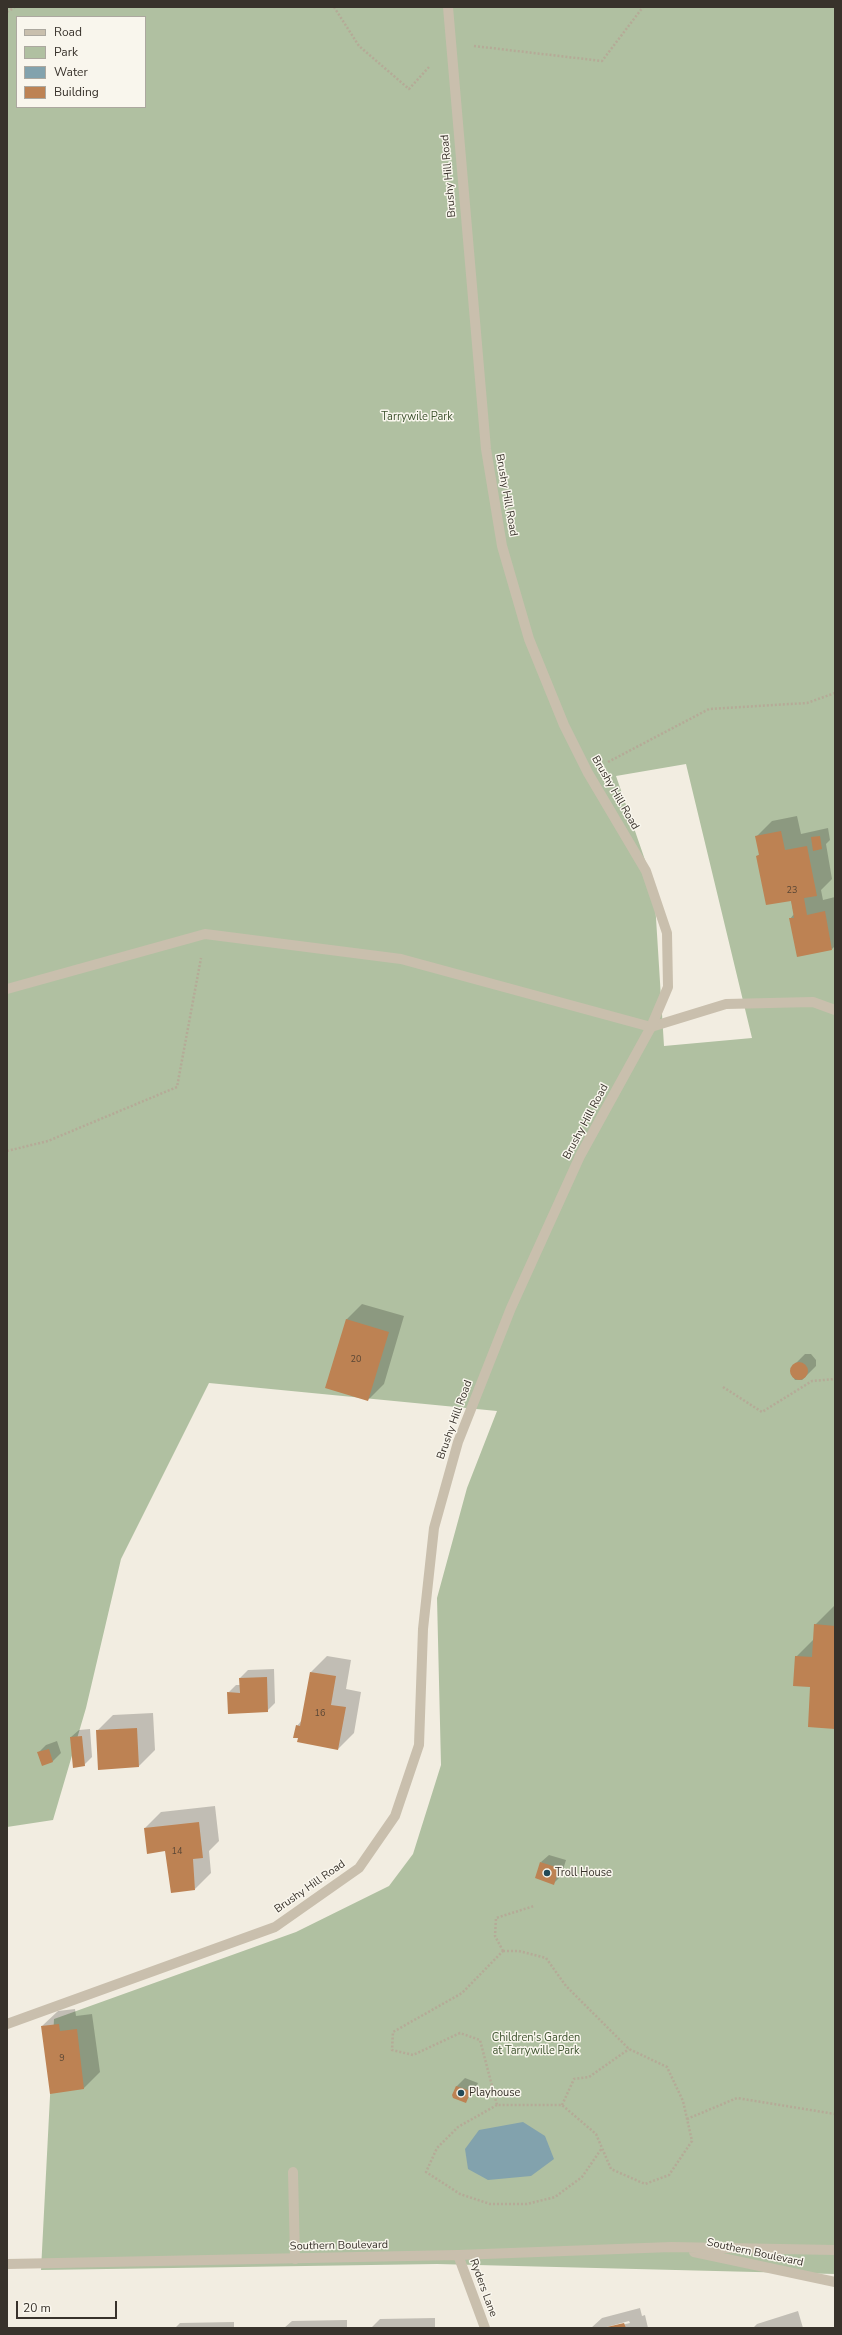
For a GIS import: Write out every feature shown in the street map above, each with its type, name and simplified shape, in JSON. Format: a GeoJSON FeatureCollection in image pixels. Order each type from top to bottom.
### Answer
{"type":"FeatureCollection","features":[{"type":"Feature","properties":{"kind":"street","name":"Brushy Hill Road"},"geometry":{"type":"LineString","coordinates":[[7,2024],[275,1927],[359,1868],[395,1816],[419,1745],[423,1629],[434,1528],[458,1442],[511,1308],[580,1156],[651,1027],[668,987],[667,934],[646,870],[588,773],[564,725],[529,639],[502,546],[486,449],[448,7]]}},
{"type":"Feature","properties":{"kind":"street"},"geometry":{"type":"LineString","coordinates":[[7,989],[206,934],[401,959],[651,1027],[726,1004],[813,1002],[835,1010]]}},
{"type":"Feature","properties":{"kind":"street"},"geometry":{"type":"LineString","coordinates":[[293,2172],[295,2259]]}},
{"type":"Feature","properties":{"kind":"street","name":"Southern Boulevard"},"geometry":{"type":"LineString","coordinates":[[7,2264],[458,2256],[671,2247],[835,2250]]}},
{"type":"Feature","properties":{"kind":"street","name":"Southern Boulevard"},"geometry":{"type":"LineString","coordinates":[[671,2247],[835,2282]]}},
{"type":"Feature","properties":{"kind":"street","name":"Ryders Lane"},"geometry":{"type":"LineString","coordinates":[[458,2256],[485,2328]]}},
{"type":"Feature","properties":{"kind":"path"},"geometry":{"type":"LineString","coordinates":[[7,12],[15,7]]}},
{"type":"Feature","properties":{"kind":"path"},"geometry":{"type":"LineString","coordinates":[[334,7],[359,46],[409,89],[450,44],[602,61],[643,7]]}},
{"type":"Feature","properties":{"kind":"path"},"geometry":{"type":"LineString","coordinates":[[588,773],[709,709],[807,703],[835,693]]}},
{"type":"Feature","properties":{"kind":"path"},"geometry":{"type":"LineString","coordinates":[[7,1151],[48,1141],[177,1087],[206,934]]}},
{"type":"Feature","properties":{"kind":"path"},"geometry":{"type":"LineString","coordinates":[[723,1387],[762,1412],[812,1381],[835,1379]]}},
{"type":"Feature","properties":{"kind":"path"},"geometry":{"type":"LineString","coordinates":[[503,1951],[495,1936],[496,1918],[534,1906]]}},
{"type":"Feature","properties":{"kind":"path"},"geometry":{"type":"LineString","coordinates":[[497,2105],[480,2040],[460,2033],[413,2056],[392,2050],[392,2032],[462,1994],[503,1951],[519,1951],[546,1958],[566,1986],[629,2049],[667,2067],[683,2102],[692,2141],[669,2175],[645,2184],[611,2169],[602,2148],[596,2134],[562,2105],[497,2105],[458,2127],[437,2148],[426,2172],[460,2194],[490,2204],[528,2204],[555,2197],[582,2177],[602,2148]]}},
{"type":"Feature","properties":{"kind":"path"},"geometry":{"type":"LineString","coordinates":[[562,2105],[574,2079],[589,2077],[629,2049]]}},
{"type":"Feature","properties":{"kind":"path"},"geometry":{"type":"LineString","coordinates":[[687,2119],[737,2098],[835,2114]]}},
{"type":"Feature","properties":{"kind":"green space","name":"Tarrywile Park"},"geometry":{"type":"Polygon","coordinates":[[[7,7],[835,7],[835,2274],[437,2264],[41,2270],[54,2019],[296,1932],[389,1886],[413,1854],[441,1765],[437,1598],[467,1488],[497,1411],[209,1383],[121,1559],[86,1708],[53,1820],[7,1827],[7,7]],[[686,764],[616,776],[654,886],[664,1046],[752,1038],[686,764]]]}},
{"type":"Feature","properties":{"kind":"water"},"geometry":{"type":"Polygon","coordinates":[[[523,2122],[545,2136],[554,2159],[531,2176],[488,2180],[468,2169],[465,2149],[479,2130],[523,2122]]]}},
{"type":"Feature","properties":{"kind":"building"},"geometry":{"type":"Polygon","coordinates":[[[781,831],[785,850],[807,846],[817,896],[804,898],[807,915],[825,911],[832,950],[797,957],[789,918],[794,918],[791,901],[766,905],[756,856],[759,855],[755,836],[781,831]]]}},
{"type":"Feature","properties":{"kind":"building"},"geometry":{"type":"Polygon","coordinates":[[[820,836],[822,849],[813,851],[811,837],[820,836]]]}},
{"type":"Feature","properties":{"kind":"building"},"geometry":{"type":"Polygon","coordinates":[[[346,1319],[389,1332],[368,1401],[325,1388],[346,1319]]]}},
{"type":"Feature","properties":{"kind":"building"},"geometry":{"type":"Polygon","coordinates":[[[795,1362],[803,1362],[808,1367],[806,1378],[803,1380],[795,1380],[790,1375],[790,1367],[795,1362]]]}},
{"type":"Feature","properties":{"kind":"building"},"geometry":{"type":"Polygon","coordinates":[[[814,1624],[835,1626],[835,1729],[808,1727],[810,1687],[793,1686],[795,1656],[812,1657],[814,1624]]]}},
{"type":"Feature","properties":{"kind":"building"},"geometry":{"type":"Polygon","coordinates":[[[310,1672],[336,1676],[331,1705],[346,1707],[338,1750],[297,1742],[298,1738],[293,1738],[296,1725],[300,1726],[310,1672]]]}},
{"type":"Feature","properties":{"kind":"building"},"geometry":{"type":"Polygon","coordinates":[[[267,1677],[268,1712],[228,1714],[227,1692],[240,1693],[239,1678],[267,1677]]]}},
{"type":"Feature","properties":{"kind":"building"},"geometry":{"type":"Polygon","coordinates":[[[137,1728],[139,1767],[98,1770],[96,1730],[137,1728]]]}},
{"type":"Feature","properties":{"kind":"building"},"geometry":{"type":"Polygon","coordinates":[[[82,1736],[85,1766],[73,1768],[70,1737],[82,1736]]]}},
{"type":"Feature","properties":{"kind":"building"},"geometry":{"type":"Polygon","coordinates":[[[49,1749],[53,1762],[42,1766],[37,1752],[49,1749]]]}},
{"type":"Feature","properties":{"kind":"building"},"geometry":{"type":"Polygon","coordinates":[[[199,1822],[203,1858],[193,1859],[195,1890],[171,1893],[165,1851],[147,1854],[144,1828],[199,1822]]]}},
{"type":"Feature","properties":{"kind":"building","name":"Troll House"},"geometry":{"type":"Polygon","coordinates":[[[540,1862],[559,1868],[554,1885],[535,1878],[540,1862]]]}},
{"type":"Feature","properties":{"kind":"building"},"geometry":{"type":"Polygon","coordinates":[[[59,2024],[60,2031],[77,2029],[84,2089],[50,2094],[41,2026],[59,2024]]]}},
{"type":"Feature","properties":{"kind":"building","name":"Playhouse"},"geometry":{"type":"Polygon","coordinates":[[[456,2086],[471,2091],[466,2103],[453,2098],[452,2095],[456,2086]]]}},
{"type":"Feature","properties":{"kind":"building"},"geometry":{"type":"Polygon","coordinates":[[[624,2323],[626,2328],[607,2328],[607,2327],[624,2323]]]}},
{"type":"Feature","properties":{"kind":"place","name":"Troll House"},"geometry":{"type":"Point","coordinates":[547,1873]}},
{"type":"Feature","properties":{"kind":"place","name":"Playhouse"},"geometry":{"type":"Point","coordinates":[461,2093]}},
{"type":"Feature","properties":{"kind":"park label","name":"Children's Garden at Tarrywille Park"},"geometry":{"type":"Point","coordinates":[536,2044]}}]}
